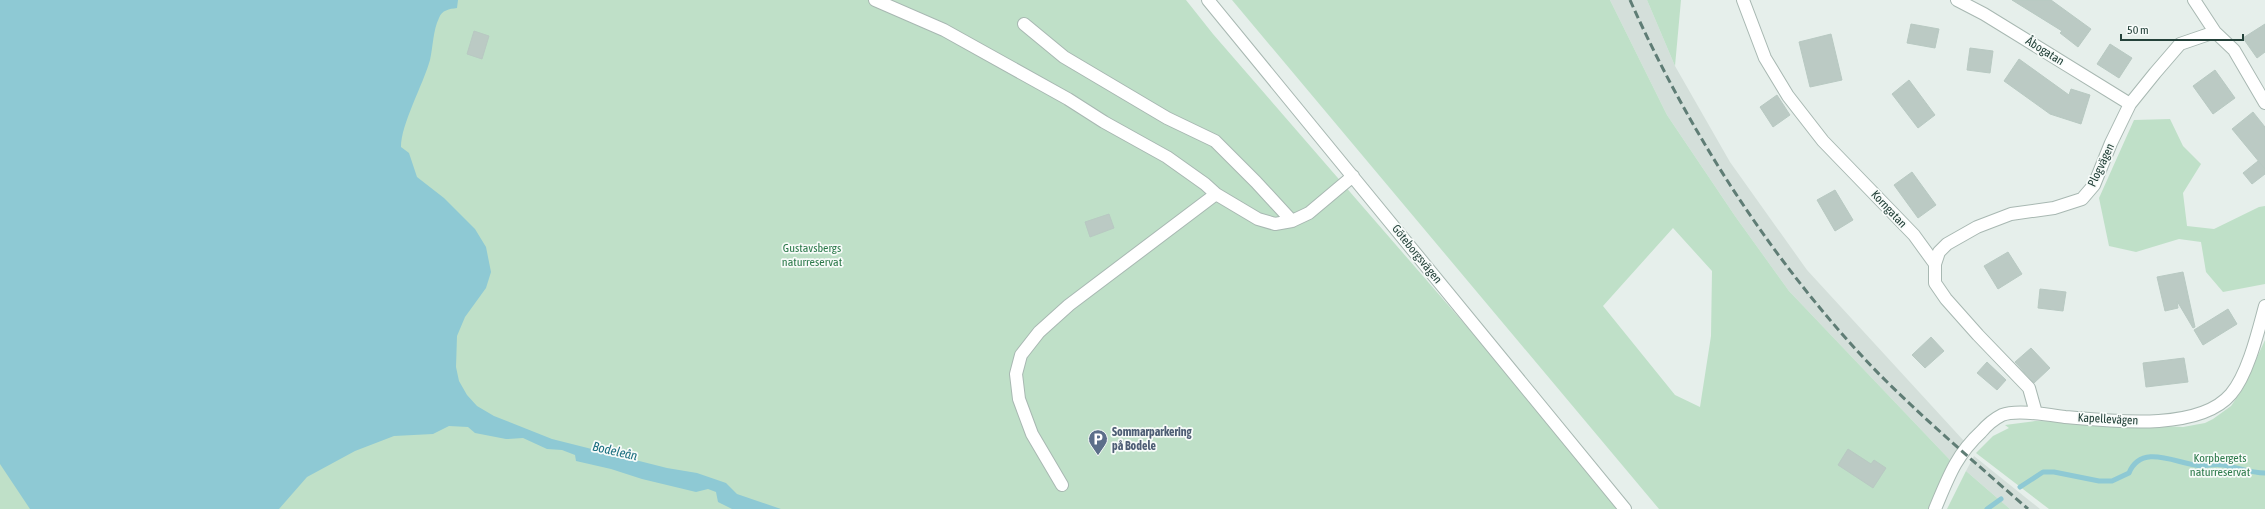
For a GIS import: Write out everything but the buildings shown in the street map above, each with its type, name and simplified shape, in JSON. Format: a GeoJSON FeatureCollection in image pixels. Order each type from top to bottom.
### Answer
{"type":"FeatureCollection","features":[{"type":"Feature","properties":{"kind":"street"},"geometry":{"type":"LineString","coordinates":[[875,0],[944,30],[1068,99],[1104,122],[1167,157],[1205,184],[1216,194],[1258,219],[1275,224],[1292,221],[1309,213],[1353,176]]}},
{"type":"Feature","properties":{"kind":"street","name":"Göteborgsvägen"},"geometry":{"type":"LineString","coordinates":[[1208,0],[1625,509]]}},
{"type":"Feature","properties":{"kind":"street","name":"Korngatan"},"geometry":{"type":"LineString","coordinates":[[1743,0],[1765,58],[1788,96],[1823,141],[1909,230],[1935,264]]}},
{"type":"Feature","properties":{"kind":"street","name":"Åbogatan"},"geometry":{"type":"LineString","coordinates":[[1957,0],[1984,14],[2130,104]]}},
{"type":"Feature","properties":{"kind":"street"},"geometry":{"type":"LineString","coordinates":[[2194,0],[2215,32],[2234,50],[2265,103]]}},
{"type":"Feature","properties":{"kind":"street"},"geometry":{"type":"LineString","coordinates":[[1024,24],[1064,57],[1167,118],[1215,141],[1292,221]]}},
{"type":"Feature","properties":{"kind":"street","name":"Plogvägen"},"geometry":{"type":"LineString","coordinates":[[1935,264],[1939,252],[1947,244],[1977,227],[2011,214],[2054,208],[2082,200],[2094,186],[2111,143],[2130,104],[2180,44],[2215,32]]}},
{"type":"Feature","properties":{"kind":"street"},"geometry":{"type":"LineString","coordinates":[[1062,485],[1032,434],[1019,399],[1016,374],[1021,355],[1039,332],[1069,305],[1216,194]]}},
{"type":"Feature","properties":{"kind":"street"},"geometry":{"type":"LineString","coordinates":[[1935,264],[1935,283],[1946,299],[1978,335],[2030,388],[2036,413]]}},
{"type":"Feature","properties":{"kind":"street","name":"Kapellevägen"},"geometry":{"type":"LineString","coordinates":[[1935,509],[1952,467],[1962,451],[1987,426],[2004,415],[2036,413],[2108,421],[2150,421],[2192,416],[2213,408],[2232,393],[2251,356],[2265,306]]}},
{"type":"Feature","properties":{"kind":"shaded area"},"geometry":{"type":"Polygon","coordinates":[[[1610,0],[1647,0],[1675,66],[1730,162],[1807,270],[1964,441],[1950,460],[1789,291],[1735,216],[1667,115],[1610,0]]]}},
{"type":"Feature","properties":{"kind":"shaded area"},"geometry":{"type":"Polygon","coordinates":[[[1974,456],[2040,509],[2010,509],[1966,471],[1974,456]]]}},
{"type":"Feature","properties":{"kind":"green space","name":"Gustavsbergs naturreservat"},"geometry":{"type":"Polygon","coordinates":[[[0,0],[1186,0],[1213,34],[1625,509],[0,509],[0,0]]]}},
{"type":"Feature","properties":{"kind":"green space"},"geometry":{"type":"Polygon","coordinates":[[[1232,0],[1610,0],[1667,115],[1735,216],[1789,291],[1950,460],[1928,509],[1659,509],[1232,0]],[[1673,228],[1603,306],[1675,395],[1700,407],[1711,336],[1712,271],[1673,228]]]}},
{"type":"Feature","properties":{"kind":"green space"},"geometry":{"type":"Polygon","coordinates":[[[1647,0],[1681,0],[1675,66],[1647,0]]]}},
{"type":"Feature","properties":{"kind":"green space"},"geometry":{"type":"Polygon","coordinates":[[[2170,119],[2183,146],[2201,164],[2183,193],[2187,226],[2214,229],[2259,207],[2265,206],[2265,284],[2223,292],[2206,272],[2201,242],[2179,239],[2136,252],[2109,246],[2099,198],[2134,120],[2170,119]]]}},
{"type":"Feature","properties":{"kind":"green space","name":"Korpbergets naturreservat"},"geometry":{"type":"Polygon","coordinates":[[[2265,340],[2265,509],[2049,509],[1976,453],[1993,436],[2009,428],[2005,425],[2035,421],[2095,422],[2183,427],[2205,423],[2231,406],[2242,390],[2265,340]]]}},
{"type":"Feature","properties":{"kind":"green space"},"geometry":{"type":"Polygon","coordinates":[[[1966,471],[2010,509],[1947,509],[1966,471]]]}},
{"type":"Feature","properties":{"kind":"water"},"geometry":{"type":"Polygon","coordinates":[[[0,0],[458,0],[457,8],[449,9],[440,15],[434,33],[430,60],[408,116],[401,147],[409,153],[417,177],[444,198],[475,229],[486,247],[491,272],[486,288],[465,317],[457,336],[456,367],[459,381],[467,395],[477,406],[494,416],[552,439],[667,468],[697,473],[726,483],[737,494],[781,509],[732,509],[718,502],[716,492],[708,489],[696,492],[642,479],[611,469],[576,461],[575,455],[562,450],[547,449],[523,438],[506,439],[475,433],[468,427],[449,426],[433,434],[394,436],[355,451],[307,477],[279,509],[30,509],[0,464],[0,0]]]}},
{"type":"Feature","properties":{"kind":"waterway"},"geometry":{"type":"LineString","coordinates":[[2020,487],[2043,472],[2054,472],[2099,481],[2112,481],[2129,473],[2134,464],[2141,459],[2150,457],[2159,457],[2198,465],[2228,466],[2265,473]]}},
{"type":"Feature","properties":{"kind":"waterway"},"geometry":{"type":"LineString","coordinates":[[1987,509],[2001,499]]}},
{"type":"Feature","properties":{"kind":"railway"},"geometry":{"type":"LineString","coordinates":[[1630,0],[1654,51],[1708,150],[1771,245],[1806,291],[1842,334],[1880,375],[1934,426],[2028,509]]}},
{"type":"Feature","properties":{"kind":"place","name":"Sommarparkering på Bodele"},"geometry":{"type":"Point","coordinates":[1098,456]}},
{"type":"Feature","properties":{"kind":"water label","name":"Bodeleån"},"geometry":{"type":"Point","coordinates":[615,451]}}]}
